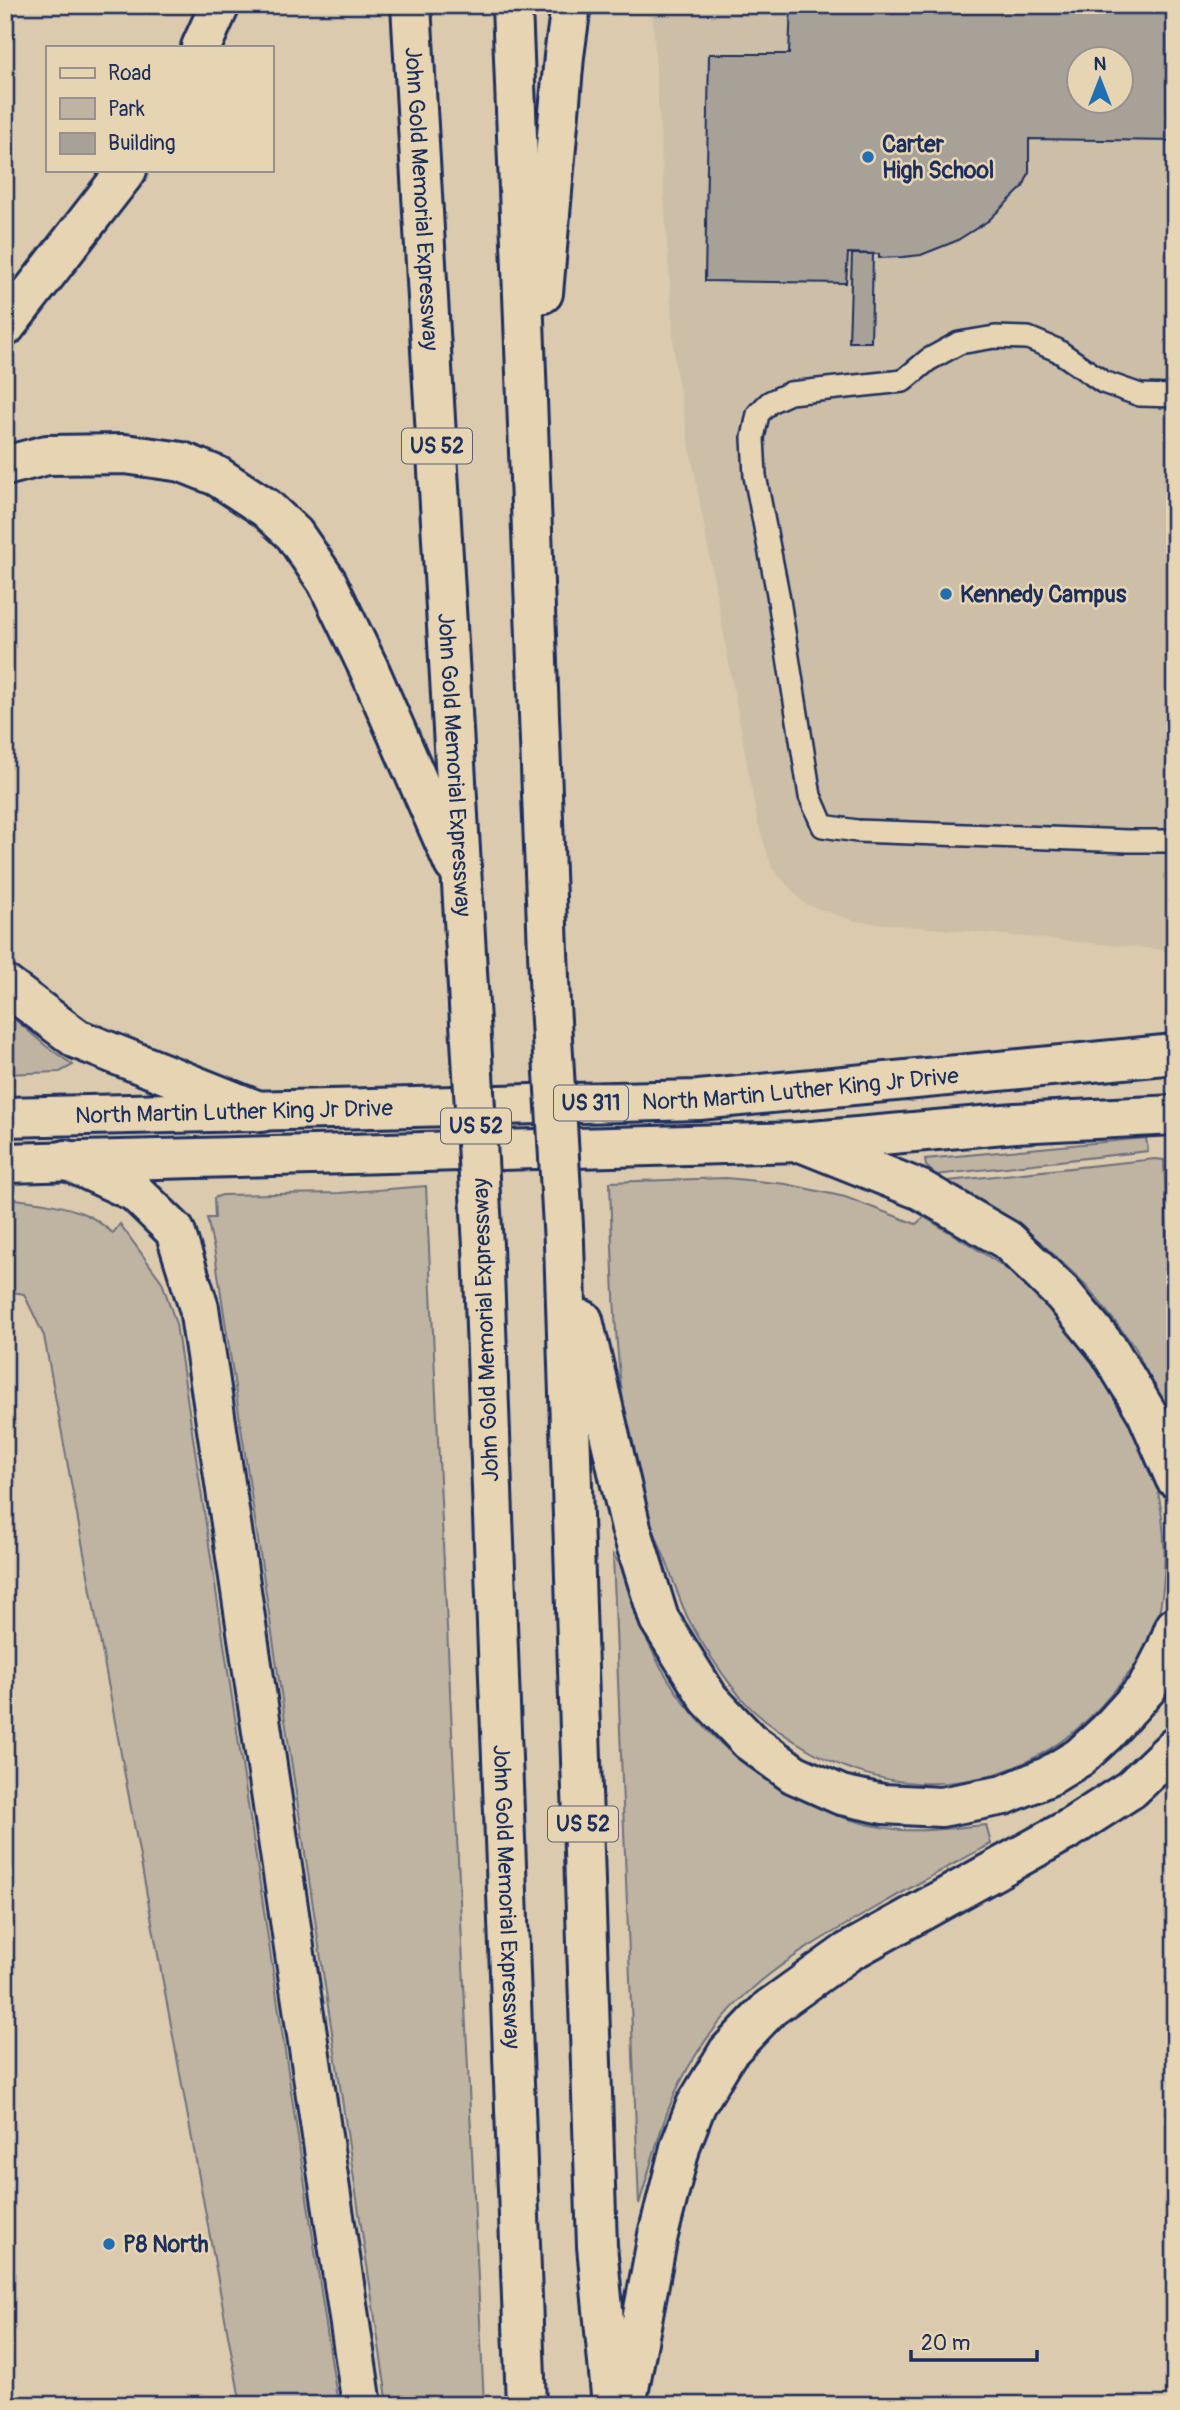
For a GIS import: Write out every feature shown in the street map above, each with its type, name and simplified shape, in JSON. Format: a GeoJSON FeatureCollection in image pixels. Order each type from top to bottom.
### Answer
{"type":"FeatureCollection","features":[{"type":"Feature","properties":{"kind":"main road"},"geometry":{"type":"LineString","coordinates":[[201,46],[220,5]]}},
{"type":"Feature","properties":{"kind":"main road","name":"John Gold Memorial Expressway"},"geometry":{"type":"LineString","coordinates":[[411,5],[464,887],[482,1246],[526,2405]]}},
{"type":"Feature","properties":{"kind":"main road","name":"US 52"},"geometry":{"type":"LineString","coordinates":[[512,5],[550,1004],[564,1243],[597,2246],[612,2405]]}},
{"type":"Feature","properties":{"kind":"main road"},"geometry":{"type":"LineString","coordinates":[[528,449],[571,5]]}},
{"type":"Feature","properties":{"kind":"main road"},"geometry":{"type":"LineString","coordinates":[[5,327],[125,172]]}},
{"type":"Feature","properties":{"kind":"main road"},"geometry":{"type":"LineString","coordinates":[[5,466],[47,455],[125,454],[182,462],[217,476],[267,508],[294,534],[327,582],[369,669],[464,887]]}},
{"type":"Feature","properties":{"kind":"main road"},"geometry":{"type":"LineString","coordinates":[[5,985],[77,1039],[261,1111]]}},
{"type":"Feature","properties":{"kind":"main road","name":"North Martin Luther King Jr Drive"},"geometry":{"type":"LineString","coordinates":[[5,1117],[699,1100],[1175,1054]]}},
{"type":"Feature","properties":{"kind":"main road","name":"North Martin Luther King Jr Drive"},"geometry":{"type":"LineString","coordinates":[[5,1163],[802,1142],[1015,1124],[1175,1115]]}},
{"type":"Feature","properties":{"kind":"main road"},"geometry":{"type":"LineString","coordinates":[[802,1142],[921,1190],[1007,1240],[1063,1294],[1109,1350],[1147,1413],[1175,1478]]}},
{"type":"Feature","properties":{"kind":"main road"},"geometry":{"type":"LineString","coordinates":[[66,1160],[135,1192],[175,1231],[199,1308],[362,2405]]}},
{"type":"Feature","properties":{"kind":"main road"},"geometry":{"type":"LineString","coordinates":[[564,1243],[632,1528],[659,1619],[709,1699],[749,1741],[794,1774],[841,1795],[883,1804],[941,1807],[1004,1795],[1049,1776],[1080,1757],[1107,1732],[1147,1688],[1167,1651],[1175,1627]]}},
{"type":"Feature","properties":{"kind":"main road"},"geometry":{"type":"LineString","coordinates":[[626,2405],[658,2235],[681,2144],[696,2105],[728,2052],[770,2008],[848,1952],[1069,1829],[1131,1789],[1175,1747]]}},
{"type":"Feature","properties":{"kind":"lane"},"geometry":{"type":"LineString","coordinates":[[1175,396],[1140,396],[1103,382],[1057,350],[1038,342],[1028,338],[995,337],[959,343],[928,360],[903,381],[790,393],[770,402],[758,414],[753,438],[755,476],[778,594],[810,796],[822,826],[857,831],[1175,841]]}},
{"type":"Feature","properties":{"kind":"shaded area","name":"Kennedy Campus"},"geometry":{"type":"Polygon","coordinates":[[[652,5],[1175,5],[1175,951],[855,921],[805,904],[772,868],[758,824],[675,365],[652,5]]]}},
{"type":"Feature","properties":{"kind":"green space"},"geometry":{"type":"Polygon","coordinates":[[[5,1011],[73,1065],[60,1072],[5,1074],[5,1011]]]}},
{"type":"Feature","properties":{"kind":"green space"},"geometry":{"type":"Polygon","coordinates":[[[1146,1138],[1148,1151],[936,1175],[926,1166],[925,1159],[1146,1138]]]}},
{"type":"Feature","properties":{"kind":"green space"},"geometry":{"type":"Polygon","coordinates":[[[1164,1160],[1175,1436],[1135,1347],[1086,1285],[1038,1240],[986,1203],[948,1181],[1164,1160]]]}},
{"type":"Feature","properties":{"kind":"green space"},"geometry":{"type":"Polygon","coordinates":[[[726,1178],[786,1184],[845,1197],[916,1224],[924,1217],[991,1258],[1037,1294],[1060,1319],[1105,1379],[1132,1421],[1153,1473],[1163,1523],[1164,1577],[1155,1627],[1146,1649],[1108,1698],[1077,1729],[1043,1753],[1006,1770],[967,1780],[927,1783],[886,1779],[845,1767],[797,1743],[753,1711],[726,1679],[691,1624],[645,1506],[628,1435],[616,1327],[610,1182],[726,1178]]]}},
{"type":"Feature","properties":{"kind":"green space"},"geometry":{"type":"Polygon","coordinates":[[[426,1186],[484,2405],[388,2405],[215,1254],[207,1218],[215,1218],[214,1198],[222,1195],[339,1193],[426,1186]]]}},
{"type":"Feature","properties":{"kind":"green space"},"geometry":{"type":"Polygon","coordinates":[[[5,1198],[79,1212],[113,1233],[120,1224],[162,1282],[176,1324],[338,2405],[241,2405],[44,1336],[24,1294],[5,1291],[5,1198]]]}},
{"type":"Feature","properties":{"kind":"green space"},"geometry":{"type":"Polygon","coordinates":[[[613,1555],[621,1566],[645,1635],[665,1674],[685,1704],[709,1732],[736,1757],[797,1798],[831,1813],[865,1824],[901,1830],[986,1825],[991,1844],[812,1945],[761,1981],[738,2002],[717,2025],[680,2083],[662,2127],[639,2204],[613,1555]]]}},
{"type":"Feature","properties":{"kind":"building","name":"Carter High School"},"geometry":{"type":"Polygon","coordinates":[[[791,5],[1175,11],[1175,141],[1029,139],[1029,173],[1023,187],[988,221],[956,241],[921,255],[903,257],[879,258],[879,254],[848,253],[846,283],[705,281],[709,54],[789,54],[791,5]]]}},
{"type":"Feature","properties":{"kind":"building"},"geometry":{"type":"Polygon","coordinates":[[[852,254],[873,254],[871,342],[849,342],[852,254]]]}},
{"type":"Feature","properties":{"kind":"place","name":"Carter High School"},"geometry":{"type":"Point","coordinates":[868,157]}},
{"type":"Feature","properties":{"kind":"place","name":"Kennedy Campus"},"geometry":{"type":"Point","coordinates":[946,594]}},
{"type":"Feature","properties":{"kind":"place","name":"P8 North"},"geometry":{"type":"Point","coordinates":[109,2244]}}]}
